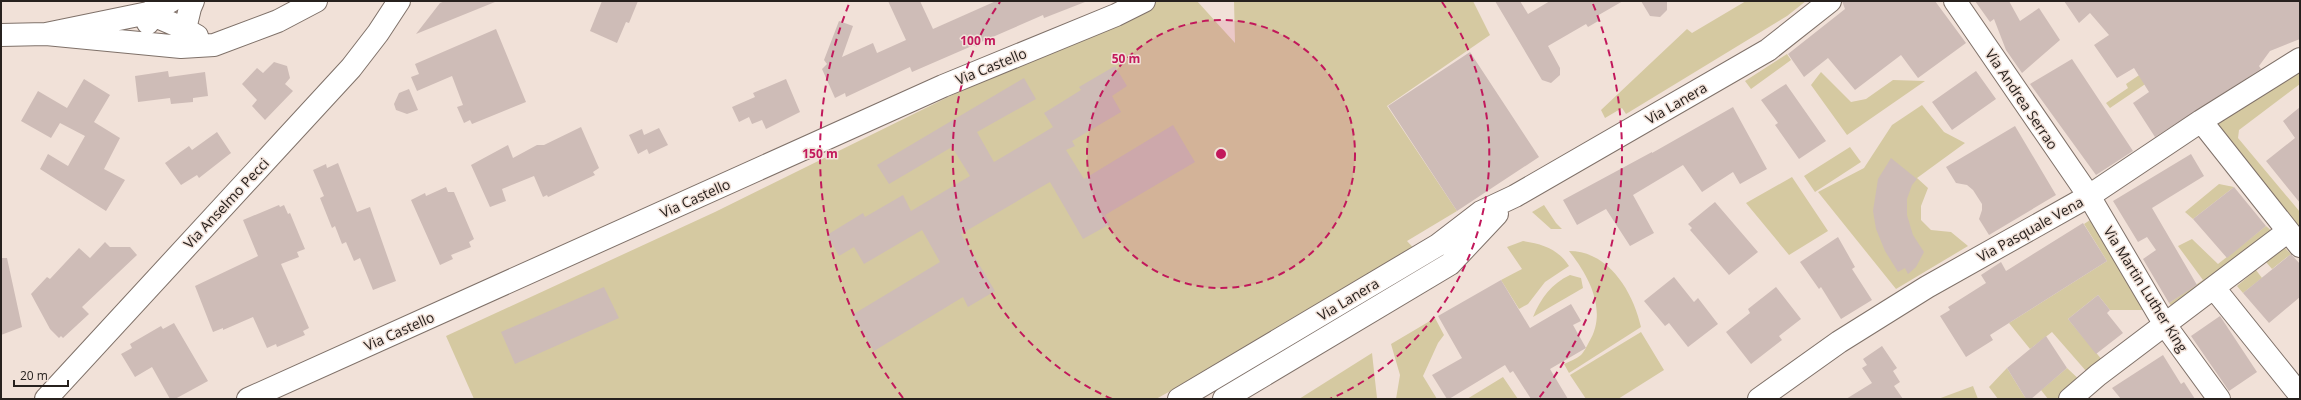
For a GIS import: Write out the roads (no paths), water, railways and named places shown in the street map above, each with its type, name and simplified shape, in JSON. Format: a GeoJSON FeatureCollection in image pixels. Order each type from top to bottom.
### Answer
{"type":"FeatureCollection","features":[{"type":"Feature","properties":{"kind":"street"},"geometry":{"type":"LineString","coordinates":[[46,34],[148,13],[171,1]]}},
{"type":"Feature","properties":{"kind":"street"},"geometry":{"type":"LineString","coordinates":[[185,29],[190,8],[194,1]]}},
{"type":"Feature","properties":{"kind":"street"},"geometry":{"type":"LineString","coordinates":[[1,35],[46,34],[181,47],[214,45],[278,21],[316,1]]}},
{"type":"Feature","properties":{"kind":"street","name":"Via Anselmo Pecci"},"geometry":{"type":"LineString","coordinates":[[46,399],[351,68],[378,33],[399,1]]}},
{"type":"Feature","properties":{"kind":"street","name":"Via Castello"},"geometry":{"type":"LineString","coordinates":[[248,399],[943,86],[1116,15],[1144,1]]}},
{"type":"Feature","properties":{"kind":"street","name":"Via Lanera"},"geometry":{"type":"LineString","coordinates":[[1179,399],[1438,245],[1481,212],[1515,196],[1768,50],[1830,1]]}},
{"type":"Feature","properties":{"kind":"street","name":"Via Andrea Serrao"},"geometry":{"type":"LineString","coordinates":[[1955,1],[2088,196]]}},
{"type":"Feature","properties":{"kind":"street"},"geometry":{"type":"LineString","coordinates":[[148,13],[185,29],[214,45]]}},
{"type":"Feature","properties":{"kind":"street"},"geometry":{"type":"LineString","coordinates":[[148,13],[148,29],[153,44]]}},
{"type":"Feature","properties":{"kind":"street","name":"Via Pasquale Vena"},"geometry":{"type":"LineString","coordinates":[[1759,399],[1839,342],[1927,287],[2088,196],[2201,121],[2300,59]]}},
{"type":"Feature","properties":{"kind":"street"},"geometry":{"type":"LineString","coordinates":[[2070,399],[2214,288],[2294,239],[2201,121]]}},
{"type":"Feature","properties":{"kind":"street","name":"Via Lanera"},"geometry":{"type":"LineString","coordinates":[[1224,399],[1450,264],[1515,196]]}},
{"type":"Feature","properties":{"kind":"street","name":"Via Martin Luther King"},"geometry":{"type":"LineString","coordinates":[[2088,196],[2165,325],[2219,399]]}},
{"type":"Feature","properties":{"kind":"street"},"geometry":{"type":"LineString","coordinates":[[2214,288],[2300,395]]}}]}
